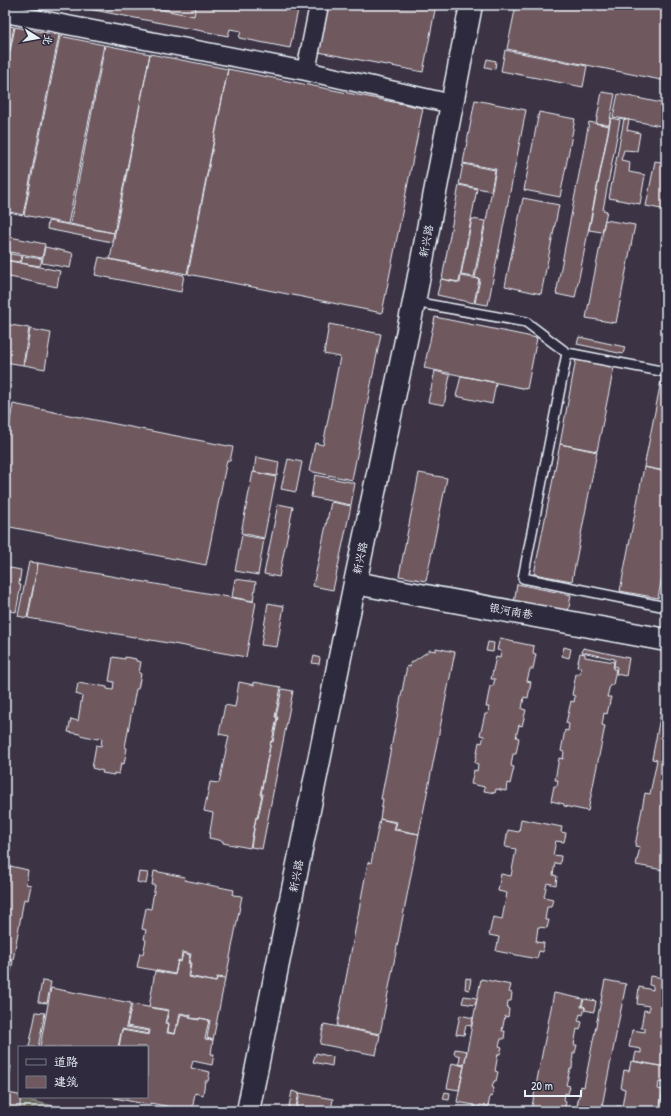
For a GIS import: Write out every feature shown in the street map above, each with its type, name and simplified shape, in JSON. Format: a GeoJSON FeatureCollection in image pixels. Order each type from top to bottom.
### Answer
{"type":"FeatureCollection","features":[{"type":"Feature","properties":{"kind":"street"},"geometry":{"type":"LineString","coordinates":[[306,71],[319,5]]}},
{"type":"Feature","properties":{"kind":"street","name":"新兴路"},"geometry":{"type":"LineString","coordinates":[[248,1111],[355,583],[414,302],[471,5]]}},
{"type":"Feature","properties":{"kind":"street"},"geometry":{"type":"LineString","coordinates":[[5,13],[306,71],[452,104]]}},
{"type":"Feature","properties":{"kind":"street","name":"银河南巷"},"geometry":{"type":"LineString","coordinates":[[355,583],[666,640]]}},
{"type":"Feature","properties":{"kind":"lane"},"geometry":{"type":"LineString","coordinates":[[414,302],[526,322],[567,353],[666,372]]}},
{"type":"Feature","properties":{"kind":"lane"},"geometry":{"type":"LineString","coordinates":[[567,353],[523,578],[666,607]]}},
{"type":"Feature","properties":{"kind":"green space"},"geometry":{"type":"Polygon","coordinates":[[[5,1095],[76,1111],[5,1111],[5,1095]]]}},
{"type":"Feature","properties":{"kind":"building"},"geometry":{"type":"Polygon","coordinates":[[[68,5],[299,5],[290,48],[239,38],[241,31],[230,29],[228,36],[68,5]]]}},
{"type":"Feature","properties":{"kind":"building"},"geometry":{"type":"Polygon","coordinates":[[[138,5],[196,5],[194,16],[138,5]]]}},
{"type":"Feature","properties":{"kind":"building"},"geometry":{"type":"Polygon","coordinates":[[[322,5],[436,5],[423,72],[313,51],[322,5]]]}},
{"type":"Feature","properties":{"kind":"building"},"geometry":{"type":"Polygon","coordinates":[[[516,5],[666,5],[666,81],[507,49],[516,5]]]}},
{"type":"Feature","properties":{"kind":"building"},"geometry":{"type":"Polygon","coordinates":[[[5,25],[14,27],[5,70],[5,25]]]}},
{"type":"Feature","properties":{"kind":"building"},"geometry":{"type":"Polygon","coordinates":[[[15,27],[59,35],[23,215],[5,211],[5,76],[15,27]]]}},
{"type":"Feature","properties":{"kind":"building"},"geometry":{"type":"Polygon","coordinates":[[[60,36],[104,45],[68,224],[24,215],[60,36]]]}},
{"type":"Feature","properties":{"kind":"building"},"geometry":{"type":"Polygon","coordinates":[[[105,45],[150,54],[114,233],[70,224],[105,45]]]}},
{"type":"Feature","properties":{"kind":"building"},"geometry":{"type":"Polygon","coordinates":[[[505,50],[587,66],[583,87],[501,71],[505,50]]]}},
{"type":"Feature","properties":{"kind":"building"},"geometry":{"type":"Polygon","coordinates":[[[150,54],[228,69],[187,274],[110,259],[150,54]]]}},
{"type":"Feature","properties":{"kind":"building"},"geometry":{"type":"Polygon","coordinates":[[[487,59],[496,61],[495,69],[485,67],[487,59]]]}},
{"type":"Feature","properties":{"kind":"building"},"geometry":{"type":"Polygon","coordinates":[[[228,69],[423,108],[382,313],[188,274],[228,69]]]}},
{"type":"Feature","properties":{"kind":"building"},"geometry":{"type":"Polygon","coordinates":[[[602,92],[615,94],[609,125],[596,123],[602,92]]]}},
{"type":"Feature","properties":{"kind":"building"},"geometry":{"type":"Polygon","coordinates":[[[618,94],[666,104],[666,127],[613,117],[618,94]]]}},
{"type":"Feature","properties":{"kind":"building"},"geometry":{"type":"Polygon","coordinates":[[[475,100],[526,110],[488,305],[475,303],[480,279],[475,278],[496,169],[463,163],[475,100]]]}},
{"type":"Feature","properties":{"kind":"building"},"geometry":{"type":"Polygon","coordinates":[[[539,112],[575,119],[560,197],[524,190],[539,112]]]}},
{"type":"Feature","properties":{"kind":"building"},"geometry":{"type":"Polygon","coordinates":[[[611,118],[620,120],[603,210],[607,211],[602,232],[589,230],[611,118]]]}},
{"type":"Feature","properties":{"kind":"building"},"geometry":{"type":"Polygon","coordinates":[[[624,119],[629,120],[627,130],[640,133],[637,151],[624,150],[621,160],[630,162],[629,172],[645,175],[640,204],[609,198],[624,119]]]}},
{"type":"Feature","properties":{"kind":"building"},"geometry":{"type":"Polygon","coordinates":[[[589,122],[609,126],[575,298],[556,294],[589,122]]]}},
{"type":"Feature","properties":{"kind":"building"},"geometry":{"type":"Polygon","coordinates":[[[666,143],[666,159],[662,158],[666,143]]]}},
{"type":"Feature","properties":{"kind":"building"},"geometry":{"type":"Polygon","coordinates":[[[655,161],[666,163],[666,210],[646,206],[655,161]]]}},
{"type":"Feature","properties":{"kind":"building"},"geometry":{"type":"Polygon","coordinates":[[[463,164],[495,170],[491,191],[459,184],[463,164]]]}},
{"type":"Feature","properties":{"kind":"building"},"geometry":{"type":"Polygon","coordinates":[[[459,185],[477,189],[459,282],[442,279],[459,185]]]}},
{"type":"Feature","properties":{"kind":"building"},"geometry":{"type":"Polygon","coordinates":[[[523,198],[559,205],[541,294],[505,286],[523,198]]]}},
{"type":"Feature","properties":{"kind":"building"},"geometry":{"type":"Polygon","coordinates":[[[472,219],[485,221],[474,277],[461,275],[472,219]]]}},
{"type":"Feature","properties":{"kind":"building"},"geometry":{"type":"Polygon","coordinates":[[[605,220],[635,225],[616,323],[586,318],[605,220]]]}},
{"type":"Feature","properties":{"kind":"building"},"geometry":{"type":"Polygon","coordinates":[[[48,221],[114,233],[112,242],[47,229],[48,221]]]}},
{"type":"Feature","properties":{"kind":"building"},"geometry":{"type":"Polygon","coordinates":[[[5,236],[45,244],[42,258],[5,251],[5,236]]]}},
{"type":"Feature","properties":{"kind":"building"},"geometry":{"type":"Polygon","coordinates":[[[45,247],[73,253],[70,268],[42,263],[45,247]]]}},
{"type":"Feature","properties":{"kind":"building"},"geometry":{"type":"Polygon","coordinates":[[[6,253],[22,256],[20,262],[5,260],[6,253]]]}},
{"type":"Feature","properties":{"kind":"building"},"geometry":{"type":"Polygon","coordinates":[[[23,256],[42,259],[40,266],[21,263],[23,256]]]}},
{"type":"Feature","properties":{"kind":"building"},"geometry":{"type":"Polygon","coordinates":[[[99,257],[184,275],[181,292],[95,275],[99,257]]]}},
{"type":"Feature","properties":{"kind":"building"},"geometry":{"type":"Polygon","coordinates":[[[5,260],[60,271],[57,287],[5,276],[5,260]]]}},
{"type":"Feature","properties":{"kind":"building"},"geometry":{"type":"Polygon","coordinates":[[[461,276],[479,279],[474,303],[437,295],[441,279],[460,283],[461,276]]]}},
{"type":"Feature","properties":{"kind":"building"},"geometry":{"type":"Polygon","coordinates":[[[435,317],[537,338],[527,389],[424,368],[435,317]]]}},
{"type":"Feature","properties":{"kind":"building"},"geometry":{"type":"Polygon","coordinates":[[[5,324],[29,328],[23,365],[5,362],[5,324]]]}},
{"type":"Feature","properties":{"kind":"building"},"geometry":{"type":"Polygon","coordinates":[[[329,324],[381,334],[352,480],[309,471],[315,443],[323,445],[340,357],[324,354],[329,324]]]}},
{"type":"Feature","properties":{"kind":"building"},"geometry":{"type":"Polygon","coordinates":[[[30,329],[51,333],[45,369],[24,365],[30,329]]]}},
{"type":"Feature","properties":{"kind":"building"},"geometry":{"type":"Polygon","coordinates":[[[579,337],[625,347],[623,354],[577,344],[579,337]]]}},
{"type":"Feature","properties":{"kind":"building"},"geometry":{"type":"Polygon","coordinates":[[[576,359],[614,367],[597,451],[560,444],[576,359]]]}},
{"type":"Feature","properties":{"kind":"building"},"geometry":{"type":"Polygon","coordinates":[[[435,371],[450,375],[444,405],[428,402],[435,371]]]}},
{"type":"Feature","properties":{"kind":"building"},"geometry":{"type":"Polygon","coordinates":[[[461,376],[496,383],[492,404],[456,396],[461,376]]]}},
{"type":"Feature","properties":{"kind":"building"},"geometry":{"type":"Polygon","coordinates":[[[662,376],[666,377],[666,471],[644,467],[662,376]]]}},
{"type":"Feature","properties":{"kind":"building"},"geometry":{"type":"Polygon","coordinates":[[[13,404],[233,447],[230,461],[227,460],[206,565],[5,526],[5,448],[13,404]]]}},
{"type":"Feature","properties":{"kind":"building"},"geometry":{"type":"Polygon","coordinates":[[[560,444],[597,452],[572,581],[534,574],[560,444]]]}},
{"type":"Feature","properties":{"kind":"building"},"geometry":{"type":"Polygon","coordinates":[[[256,457],[279,462],[277,476],[254,472],[256,457]]]}},
{"type":"Feature","properties":{"kind":"building"},"geometry":{"type":"Polygon","coordinates":[[[288,459],[302,462],[296,492],[281,489],[288,459]]]}},
{"type":"Feature","properties":{"kind":"building"},"geometry":{"type":"Polygon","coordinates":[[[644,467],[666,472],[666,555],[658,598],[620,591],[644,467]]]}},
{"type":"Feature","properties":{"kind":"building"},"geometry":{"type":"Polygon","coordinates":[[[253,472],[276,477],[264,538],[241,533],[253,472]]]}},
{"type":"Feature","properties":{"kind":"building"},"geometry":{"type":"Polygon","coordinates":[[[419,473],[447,478],[426,581],[399,576],[419,473]]]}},
{"type":"Feature","properties":{"kind":"building"},"geometry":{"type":"Polygon","coordinates":[[[315,475],[355,483],[351,505],[311,497],[315,475]]]}},
{"type":"Feature","properties":{"kind":"building"},"geometry":{"type":"Polygon","coordinates":[[[331,502],[351,506],[333,590],[313,586],[331,502]]]}},
{"type":"Feature","properties":{"kind":"building"},"geometry":{"type":"Polygon","coordinates":[[[278,504],[293,507],[279,577],[264,574],[278,504]]]}},
{"type":"Feature","properties":{"kind":"building"},"geometry":{"type":"Polygon","coordinates":[[[242,535],[264,539],[258,575],[235,571],[242,535]]]}},
{"type":"Feature","properties":{"kind":"building"},"geometry":{"type":"Polygon","coordinates":[[[29,562],[38,563],[27,618],[18,616],[29,562]]]}},
{"type":"Feature","properties":{"kind":"building"},"geometry":{"type":"Polygon","coordinates":[[[38,563],[256,602],[246,657],[28,618],[38,563]]]}},
{"type":"Feature","properties":{"kind":"building"},"geometry":{"type":"Polygon","coordinates":[[[5,567],[21,570],[19,585],[21,585],[16,612],[5,610],[5,567]]]}},
{"type":"Feature","properties":{"kind":"building"},"geometry":{"type":"Polygon","coordinates":[[[235,579],[256,582],[253,601],[232,597],[235,579]]]}},
{"type":"Feature","properties":{"kind":"building"},"geometry":{"type":"Polygon","coordinates":[[[517,584],[571,595],[568,613],[514,603],[517,584]]]}},
{"type":"Feature","properties":{"kind":"building"},"geometry":{"type":"Polygon","coordinates":[[[268,603],[284,606],[277,647],[261,645],[268,603]]]}},
{"type":"Feature","properties":{"kind":"building"},"geometry":{"type":"Polygon","coordinates":[[[500,638],[534,646],[533,653],[536,654],[533,669],[530,669],[527,681],[531,682],[528,698],[524,697],[522,709],[526,710],[522,726],[519,725],[516,737],[519,738],[516,754],[513,754],[511,766],[514,767],[510,784],[507,783],[506,791],[496,789],[495,793],[484,791],[485,787],[471,784],[474,770],[477,771],[478,764],[475,763],[479,742],[482,743],[484,736],[480,735],[485,714],[488,714],[489,707],[486,707],[490,686],[493,686],[495,679],[491,679],[496,657],[500,658],[501,651],[497,650],[500,638]]]}},
{"type":"Feature","properties":{"kind":"building"},"geometry":{"type":"Polygon","coordinates":[[[488,642],[494,643],[493,652],[486,651],[488,642]]]}},
{"type":"Feature","properties":{"kind":"building"},"geometry":{"type":"Polygon","coordinates":[[[564,647],[571,649],[569,658],[562,656],[564,647]]]}},
{"type":"Feature","properties":{"kind":"building"},"geometry":{"type":"Polygon","coordinates":[[[436,648],[455,652],[419,834],[395,829],[397,822],[380,819],[383,799],[381,799],[407,666],[410,667],[411,663],[430,650],[436,651],[436,648]]]}},
{"type":"Feature","properties":{"kind":"building"},"geometry":{"type":"Polygon","coordinates":[[[583,648],[629,658],[626,676],[616,674],[617,667],[614,666],[615,659],[582,652],[583,648]]]}},
{"type":"Feature","properties":{"kind":"building"},"geometry":{"type":"Polygon","coordinates":[[[580,653],[585,654],[585,657],[614,662],[613,669],[616,669],[613,685],[610,685],[607,697],[611,697],[607,714],[604,713],[602,725],[605,726],[588,811],[564,806],[564,804],[551,801],[554,786],[557,786],[558,780],[555,780],[559,758],[563,759],[564,752],[561,751],[565,730],[568,731],[569,724],[566,723],[571,701],[574,702],[575,696],[572,695],[576,674],[580,674],[581,667],[577,667],[580,653]]]}},
{"type":"Feature","properties":{"kind":"building"},"geometry":{"type":"Polygon","coordinates":[[[314,656],[320,658],[319,664],[312,663],[314,656]]]}},
{"type":"Feature","properties":{"kind":"building"},"geometry":{"type":"Polygon","coordinates":[[[113,657],[125,659],[125,657],[136,659],[136,661],[141,662],[139,673],[141,674],[138,689],[136,689],[125,747],[127,748],[124,764],[121,763],[119,774],[114,773],[114,775],[102,773],[103,771],[92,768],[96,745],[101,746],[102,738],[99,737],[98,739],[68,732],[71,719],[78,721],[82,696],[76,694],[78,683],[107,687],[107,689],[113,690],[114,682],[109,681],[113,657]]]}},
{"type":"Feature","properties":{"kind":"building"},"geometry":{"type":"Polygon","coordinates":[[[239,682],[254,685],[254,682],[281,687],[275,717],[277,718],[250,848],[223,843],[223,841],[209,838],[213,813],[204,811],[210,782],[219,783],[229,736],[219,734],[225,705],[235,707],[239,682]]]}},
{"type":"Feature","properties":{"kind":"building"},"geometry":{"type":"Polygon","coordinates":[[[282,689],[293,691],[262,849],[251,847],[256,818],[258,818],[263,794],[261,794],[271,741],[273,742],[278,717],[276,717],[282,689]]]}},
{"type":"Feature","properties":{"kind":"building"},"geometry":{"type":"Polygon","coordinates":[[[662,707],[666,708],[666,868],[664,867],[663,870],[636,865],[640,847],[635,846],[645,793],[650,794],[657,760],[652,759],[662,707]]]}},
{"type":"Feature","properties":{"kind":"building"},"geometry":{"type":"Polygon","coordinates":[[[380,819],[396,823],[394,830],[419,834],[380,1034],[337,1026],[368,862],[371,863],[380,819]]]}},
{"type":"Feature","properties":{"kind":"building"},"geometry":{"type":"Polygon","coordinates":[[[521,819],[562,827],[561,832],[566,833],[564,842],[556,841],[553,855],[561,856],[560,864],[555,863],[553,875],[557,876],[556,885],[547,883],[544,897],[553,899],[551,907],[547,907],[545,920],[549,920],[547,928],[538,927],[536,942],[544,943],[543,952],[539,951],[537,959],[496,951],[499,937],[489,935],[493,917],[502,919],[507,893],[498,891],[501,874],[511,876],[516,849],[505,847],[508,830],[519,832],[521,819]]]}},
{"type":"Feature","properties":{"kind":"building"},"geometry":{"type":"Polygon","coordinates":[[[10,866],[28,870],[26,884],[31,885],[28,900],[24,899],[13,960],[5,959],[5,891],[10,866]]]}},
{"type":"Feature","properties":{"kind":"building"},"geometry":{"type":"Polygon","coordinates":[[[154,871],[185,877],[184,880],[234,890],[233,895],[242,896],[226,978],[217,977],[216,982],[189,976],[191,954],[182,952],[181,961],[178,960],[175,974],[137,967],[140,953],[143,954],[146,940],[144,939],[146,930],[142,929],[146,908],[151,909],[155,885],[152,885],[154,871]]]}},
{"type":"Feature","properties":{"kind":"building"},"geometry":{"type":"Polygon","coordinates":[[[139,872],[148,873],[146,884],[137,882],[139,872]]]}},
{"type":"Feature","properties":{"kind":"building"},"geometry":{"type":"Polygon","coordinates":[[[183,953],[190,955],[188,963],[190,964],[188,977],[216,982],[217,978],[225,979],[213,1040],[207,1038],[210,1020],[190,1018],[191,1015],[180,1013],[175,1034],[168,1032],[169,1023],[166,1023],[169,1010],[149,1007],[155,971],[175,975],[178,961],[181,962],[183,953]]]}},
{"type":"Feature","properties":{"kind":"building"},"geometry":{"type":"Polygon","coordinates":[[[5,960],[13,961],[5,1002],[5,960]]]}},
{"type":"Feature","properties":{"kind":"building"},"geometry":{"type":"Polygon","coordinates":[[[650,976],[666,978],[666,1067],[634,1061],[636,1052],[641,1053],[641,1049],[629,1047],[632,1030],[645,1032],[645,1028],[641,1028],[644,1010],[649,1011],[649,1006],[637,1004],[639,987],[653,990],[653,986],[649,985],[650,976]]]}},
{"type":"Feature","properties":{"kind":"building"},"geometry":{"type":"Polygon","coordinates":[[[466,978],[471,979],[469,990],[465,989],[466,978]]]}},
{"type":"Feature","properties":{"kind":"building"},"geometry":{"type":"Polygon","coordinates":[[[481,979],[511,985],[509,992],[512,993],[511,1001],[508,1001],[508,1017],[505,1016],[502,1031],[505,1031],[504,1039],[501,1039],[499,1046],[502,1047],[500,1054],[498,1054],[495,1071],[498,1072],[496,1081],[494,1081],[492,1087],[494,1088],[492,1097],[490,1096],[488,1107],[480,1105],[479,1108],[474,1107],[474,1105],[457,1102],[481,979]]]}},
{"type":"Feature","properties":{"kind":"building"},"geometry":{"type":"Polygon","coordinates":[[[605,980],[626,984],[601,1111],[576,1111],[581,1086],[584,1087],[605,980]]]}},
{"type":"Feature","properties":{"kind":"building"},"geometry":{"type":"Polygon","coordinates":[[[42,981],[51,982],[47,1003],[38,1002],[42,981]]]}},
{"type":"Feature","properties":{"kind":"building"},"geometry":{"type":"Polygon","coordinates":[[[51,988],[131,1003],[126,1027],[149,1031],[149,1034],[122,1029],[118,1046],[40,1046],[51,988]]]}},
{"type":"Feature","properties":{"kind":"building"},"geometry":{"type":"Polygon","coordinates":[[[554,993],[583,999],[581,1007],[585,1007],[583,1015],[580,1014],[578,1021],[582,1022],[580,1030],[577,1029],[574,1045],[577,1045],[575,1053],[573,1053],[572,1069],[570,1069],[566,1085],[570,1086],[568,1094],[565,1093],[564,1101],[566,1102],[564,1111],[531,1111],[554,993]]]}},
{"type":"Feature","properties":{"kind":"building"},"geometry":{"type":"Polygon","coordinates":[[[464,996],[477,998],[475,1005],[462,1003],[464,996]]]}},
{"type":"Feature","properties":{"kind":"building"},"geometry":{"type":"Polygon","coordinates":[[[584,999],[596,1001],[594,1012],[585,1010],[585,1007],[582,1006],[584,999]]]}},
{"type":"Feature","properties":{"kind":"building"},"geometry":{"type":"Polygon","coordinates":[[[132,1004],[168,1011],[165,1023],[169,1024],[167,1033],[175,1034],[181,1014],[190,1016],[189,1018],[209,1020],[205,1039],[213,1040],[211,1054],[214,1054],[212,1065],[193,1061],[191,1068],[210,1072],[208,1081],[205,1081],[203,1095],[195,1093],[192,1111],[114,1098],[148,1098],[148,1046],[119,1046],[122,1030],[149,1035],[150,1030],[127,1026],[132,1004]]]}},
{"type":"Feature","properties":{"kind":"building"},"geometry":{"type":"Polygon","coordinates":[[[36,1012],[45,1013],[38,1046],[29,1046],[36,1012]]]}},
{"type":"Feature","properties":{"kind":"building"},"geometry":{"type":"Polygon","coordinates":[[[460,1015],[473,1018],[471,1026],[466,1025],[464,1035],[456,1034],[460,1015]]]}},
{"type":"Feature","properties":{"kind":"building"},"geometry":{"type":"Polygon","coordinates":[[[324,1024],[380,1035],[376,1055],[320,1044],[324,1024]]]}},
{"type":"Feature","properties":{"kind":"building"},"geometry":{"type":"Polygon","coordinates":[[[455,1049],[467,1051],[464,1065],[459,1064],[460,1056],[454,1054],[455,1049]]]}},
{"type":"Feature","properties":{"kind":"building"},"geometry":{"type":"Polygon","coordinates":[[[316,1053],[333,1057],[332,1066],[313,1062],[316,1053]]]}},
{"type":"Feature","properties":{"kind":"building"},"geometry":{"type":"Polygon","coordinates":[[[631,1061],[666,1067],[664,1083],[659,1082],[658,1089],[663,1090],[659,1111],[617,1111],[617,1106],[622,1107],[625,1089],[621,1088],[624,1070],[629,1071],[631,1061]]]}},
{"type":"Feature","properties":{"kind":"building"},"geometry":{"type":"Polygon","coordinates":[[[452,1063],[464,1066],[459,1090],[447,1088],[452,1063]]]}},
{"type":"Feature","properties":{"kind":"building"},"geometry":{"type":"Polygon","coordinates":[[[5,1065],[11,1066],[5,1100],[5,1065]]]}},
{"type":"Feature","properties":{"kind":"building"},"geometry":{"type":"Polygon","coordinates":[[[292,1091],[299,1093],[295,1111],[288,1111],[292,1091]]]}},
{"type":"Feature","properties":{"kind":"building"},"geometry":{"type":"Polygon","coordinates":[[[445,1092],[450,1093],[449,1100],[443,1099],[445,1092]]]}},
{"type":"Feature","properties":{"kind":"building"},"geometry":{"type":"Polygon","coordinates":[[[7,1093],[18,1095],[18,1098],[21,1098],[19,1111],[5,1111],[7,1093]]]}},
{"type":"Feature","properties":{"kind":"building"},"geometry":{"type":"Polygon","coordinates":[[[300,1093],[333,1099],[331,1111],[296,1111],[300,1093]]]}}]}
